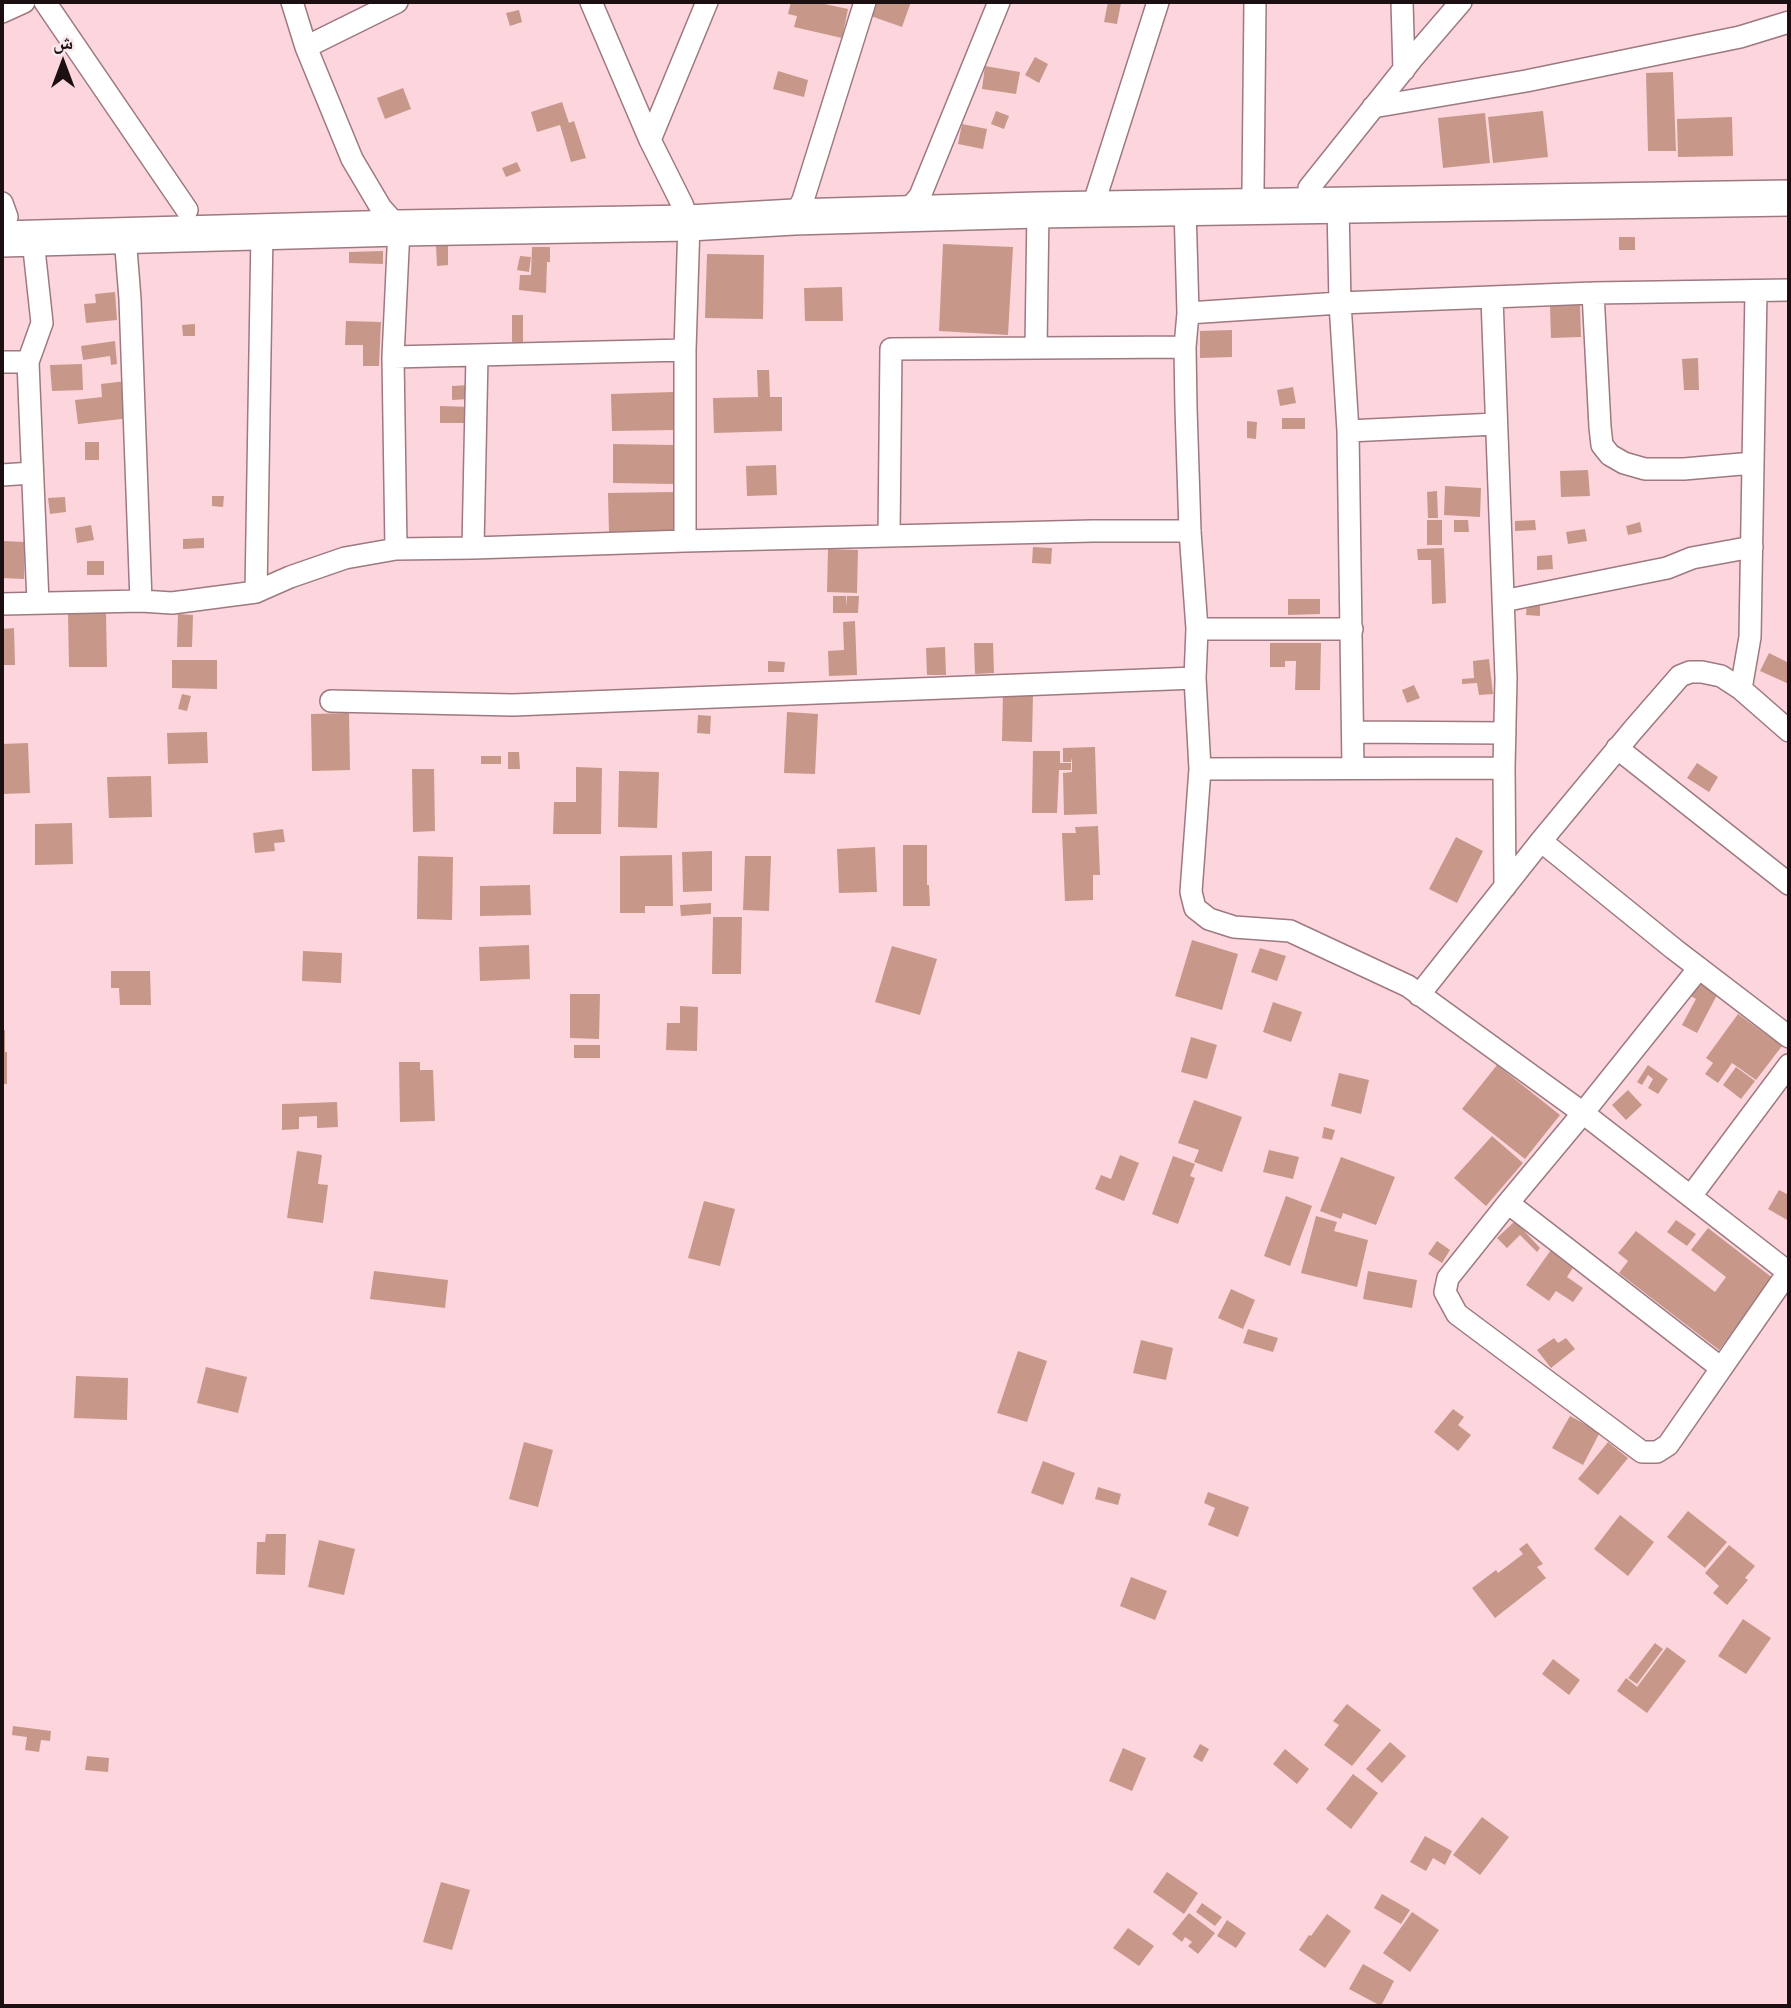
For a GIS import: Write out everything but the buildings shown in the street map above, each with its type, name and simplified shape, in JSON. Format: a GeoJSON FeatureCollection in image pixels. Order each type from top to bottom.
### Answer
{"type":"FeatureCollection","features":[{"type":"Feature","properties":{"kind":"main road"},"geometry":{"type":"LineString","coordinates":[[913,205],[1038,210],[1095,199],[1185,207],[1324,197],[1789,175]]}},
{"type":"Feature","properties":{"kind":"main road"},"geometry":{"type":"LineString","coordinates":[[9,223],[187,211],[390,218],[686,213],[1095,199],[1253,189],[1324,197],[1789,198]]}},
{"type":"Feature","properties":{"kind":"main road"},"geometry":{"type":"LineString","coordinates":[[9,223],[125,236],[262,232],[390,218]]}},
{"type":"Feature","properties":{"kind":"street"},"geometry":{"type":"LineString","coordinates":[[2,12],[24,2]]}},
{"type":"Feature","properties":{"kind":"street"},"geometry":{"type":"LineString","coordinates":[[45,2],[187,211]]}},
{"type":"Feature","properties":{"kind":"street"},"geometry":{"type":"LineString","coordinates":[[292,2],[306,47],[352,159],[390,218],[396,549]]}},
{"type":"Feature","properties":{"kind":"street"},"geometry":{"type":"LineString","coordinates":[[306,47],[397,2]]}},
{"type":"Feature","properties":{"kind":"street"},"geometry":{"type":"LineString","coordinates":[[591,2],[650,140],[686,213],[685,541]]}},
{"type":"Feature","properties":{"kind":"street"},"geometry":{"type":"LineString","coordinates":[[650,140],[707,2]]}},
{"type":"Feature","properties":{"kind":"street"},"geometry":{"type":"LineString","coordinates":[[799,208],[865,2]]}},
{"type":"Feature","properties":{"kind":"street"},"geometry":{"type":"LineString","coordinates":[[1095,199],[1158,2]]}},
{"type":"Feature","properties":{"kind":"street"},"geometry":{"type":"LineString","coordinates":[[1253,189],[1255,2]]}},
{"type":"Feature","properties":{"kind":"street"},"geometry":{"type":"LineString","coordinates":[[1402,2],[1404,69]]}},
{"type":"Feature","properties":{"kind":"street"},"geometry":{"type":"LineString","coordinates":[[1353,768],[1348,431],[1340,303],[1324,197],[1373,107],[1461,2]]}},
{"type":"Feature","properties":{"kind":"street"},"geometry":{"type":"LineString","coordinates":[[913,205],[996,3]]}},
{"type":"Feature","properties":{"kind":"street"},"geometry":{"type":"LineString","coordinates":[[1373,107],[1526,82],[1740,37],[1789,22]]}},
{"type":"Feature","properties":{"kind":"street"},"geometry":{"type":"LineString","coordinates":[[1185,207],[1188,313],[1185,347],[1200,769],[1191,892],[1195,908],[1209,919],[1234,927],[1290,931],[1408,986],[1583,1113],[1789,1271],[1668,1445],[1657,1452],[1642,1452],[1457,1314],[1445,1292],[1448,1278],[1583,1113],[1699,968]]}},
{"type":"Feature","properties":{"kind":"street"},"geometry":{"type":"LineString","coordinates":[[1036,347],[1038,210]]}},
{"type":"Feature","properties":{"kind":"street"},"geometry":{"type":"LineString","coordinates":[[9,223],[42,323],[28,362],[38,603]]}},
{"type":"Feature","properties":{"kind":"street"},"geometry":{"type":"LineString","coordinates":[[256,592],[262,232]]}},
{"type":"Feature","properties":{"kind":"street"},"geometry":{"type":"LineString","coordinates":[[125,236],[130,299],[141,601]]}},
{"type":"Feature","properties":{"kind":"street"},"geometry":{"type":"LineString","coordinates":[[1188,313],[1340,303],[1593,293],[1789,290]]}},
{"type":"Feature","properties":{"kind":"street"},"geometry":{"type":"LineString","coordinates":[[1741,689],[1750,638],[1756,291]]}},
{"type":"Feature","properties":{"kind":"street"},"geometry":{"type":"LineString","coordinates":[[1593,293],[1600,427],[1602,445],[1610,455],[1624,463],[1645,468],[1754,463]]}},
{"type":"Feature","properties":{"kind":"street"},"geometry":{"type":"LineString","coordinates":[[1492,298],[1506,678],[1504,887]]}},
{"type":"Feature","properties":{"kind":"street"},"geometry":{"type":"LineString","coordinates":[[889,536],[891,349],[1185,347]]}},
{"type":"Feature","properties":{"kind":"street"},"geometry":{"type":"LineString","coordinates":[[393,357],[685,350]]}},
{"type":"Feature","properties":{"kind":"street"},"geometry":{"type":"LineString","coordinates":[[474,548],[477,356]]}},
{"type":"Feature","properties":{"kind":"street"},"geometry":{"type":"LineString","coordinates":[[2,362],[28,362]]}},
{"type":"Feature","properties":{"kind":"street"},"geometry":{"type":"LineString","coordinates":[[1348,431],[1496,424]]}},
{"type":"Feature","properties":{"kind":"street"},"geometry":{"type":"LineString","coordinates":[[2,475],[32,473]]}},
{"type":"Feature","properties":{"kind":"street"},"geometry":{"type":"LineString","coordinates":[[2,604],[141,601],[172,603],[256,592],[345,558],[396,549],[1091,531],[1190,531]]}},
{"type":"Feature","properties":{"kind":"street"},"geometry":{"type":"LineString","coordinates":[[1503,601],[1667,568],[1692,558],[1752,547]]}},
{"type":"Feature","properties":{"kind":"street"},"geometry":{"type":"LineString","coordinates":[[1197,629],[1352,629]]}},
{"type":"Feature","properties":{"kind":"street"},"geometry":{"type":"LineString","coordinates":[[1419,995],[1541,841],[1679,676],[1702,672],[1721,676],[1741,689],[1789,731]]}},
{"type":"Feature","properties":{"kind":"street"},"geometry":{"type":"LineString","coordinates":[[331,701],[513,705],[1195,678]]}},
{"type":"Feature","properties":{"kind":"street"},"geometry":{"type":"LineString","coordinates":[[1353,732],[1504,733]]}},
{"type":"Feature","properties":{"kind":"street"},"geometry":{"type":"LineString","coordinates":[[1617,748],[1789,884]]}},
{"type":"Feature","properties":{"kind":"street"},"geometry":{"type":"LineString","coordinates":[[1200,769],[1504,768]]}},
{"type":"Feature","properties":{"kind":"street"},"geometry":{"type":"LineString","coordinates":[[1541,841],[1789,1037]]}},
{"type":"Feature","properties":{"kind":"street"},"geometry":{"type":"LineString","coordinates":[[1691,1196],[1789,1065]]}},
{"type":"Feature","properties":{"kind":"street"},"geometry":{"type":"LineString","coordinates":[[1508,1203],[1721,1368]]}}]}
